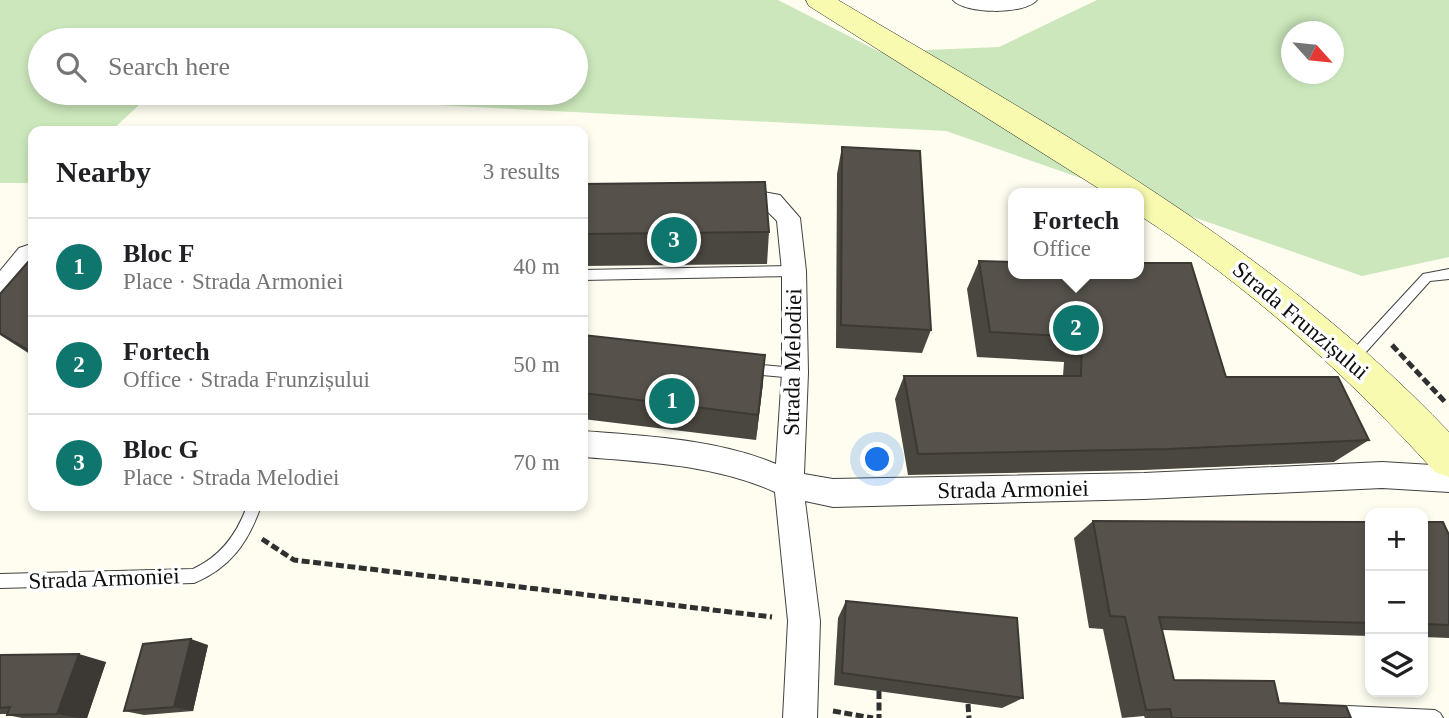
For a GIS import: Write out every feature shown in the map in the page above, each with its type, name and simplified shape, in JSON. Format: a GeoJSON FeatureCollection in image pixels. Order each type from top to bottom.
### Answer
{"type":"FeatureCollection","features":[{"type":"Feature","properties":{"kind":"main road"},"geometry":{"type":"LineString","coordinates":[[819,0],[1122,188]]}},
{"type":"Feature","properties":{"kind":"main road","name":"Strada Frunzișului"},"geometry":{"type":"LineString","coordinates":[[1144,202],[1191,232],[1353,358],[1449,459]]}},
{"type":"Feature","properties":{"kind":"street"},"geometry":{"type":"LineString","coordinates":[[963,0],[1011,6],[1027,0]]}},
{"type":"Feature","properties":{"kind":"street","name":"Strada Melodiei"},"geometry":{"type":"LineString","coordinates":[[703,195],[743,195],[772,201],[788,218],[794,271],[794,373],[789,484],[804,621],[801,711]]}},
{"type":"Feature","properties":{"kind":"street"},"geometry":{"type":"LineString","coordinates":[[0,289],[28,255]]}},
{"type":"Feature","properties":{"kind":"street","name":"Strada Armoniei"},"geometry":{"type":"LineString","coordinates":[[588,444],[638,448],[746,465],[789,484],[833,493],[1144,486],[1382,475],[1449,480]]}},
{"type":"Feature","properties":{"kind":"lane"},"geometry":{"type":"LineString","coordinates":[[588,275],[794,271]]}},
{"type":"Feature","properties":{"kind":"lane"},"geometry":{"type":"LineString","coordinates":[[1353,358],[1427,277],[1449,274]]}},
{"type":"Feature","properties":{"kind":"lane"},"geometry":{"type":"LineString","coordinates":[[738,368],[794,373]]}},
{"type":"Feature","properties":{"kind":"lane","name":"Strada Armoniei"},"geometry":{"type":"LineString","coordinates":[[0,582],[194,576],[213,569],[234,549],[247,530],[253,511]]}},
{"type":"Feature","properties":{"kind":"lane"},"geometry":{"type":"LineString","coordinates":[[1348,714],[1435,718]]}},
{"type":"Feature","properties":{"kind":"path"},"geometry":{"type":"LineString","coordinates":[[1380,331],[1449,406]]}},
{"type":"Feature","properties":{"kind":"path"},"geometry":{"type":"LineString","coordinates":[[247,530],[293,559],[804,621]]}},
{"type":"Feature","properties":{"kind":"path"},"geometry":{"type":"LineString","coordinates":[[878,718],[879,691]]}},
{"type":"Feature","properties":{"kind":"path"},"geometry":{"type":"LineString","coordinates":[[968,704],[969,718]]}},
{"type":"Feature","properties":{"kind":"path"},"geometry":{"type":"LineString","coordinates":[[801,711],[873,718]]}},
{"type":"Feature","properties":{"kind":"green space"},"geometry":{"type":"Polygon","coordinates":[[[0,0],[778,0],[880,52],[999,47],[1097,0],[1449,0],[1449,257],[1362,276],[1144,200],[1144,188],[1110,188],[946,131],[436,105],[588,105],[588,28],[28,28],[28,105],[139,105],[116,126],[28,126],[28,183],[0,183],[0,0]]]}},
{"type":"Feature","properties":{"kind":"building"},"geometry":{"type":"Polygon","coordinates":[[[842,147],[920,151],[931,330],[841,325],[842,147]]]}},
{"type":"Feature","properties":{"kind":"building"},"geometry":{"type":"Polygon","coordinates":[[[765,182],[769,232],[588,234],[588,184],[765,182]]]}},
{"type":"Feature","properties":{"kind":"building"},"geometry":{"type":"Polygon","coordinates":[[[979,261],[1008,262],[1008,279],[1144,279],[1144,263],[1191,263],[1226,377],[1338,377],[1369,440],[1168,449],[918,454],[904,376],[1081,376],[1082,337],[990,332],[979,261]]]}},
{"type":"Feature","properties":{"kind":"building"},"geometry":{"type":"Polygon","coordinates":[[[28,262],[28,350],[0,333],[0,294],[28,262]]]}},
{"type":"Feature","properties":{"kind":"building"},"geometry":{"type":"Polygon","coordinates":[[[588,336],[765,355],[758,415],[588,394],[588,336]]]}},
{"type":"Feature","properties":{"kind":"building"},"geometry":{"type":"Polygon","coordinates":[[[1093,521],[1365,522],[1365,623],[1159,617],[1174,680],[1274,681],[1279,703],[1346,706],[1351,718],[1172,718],[1170,709],[1146,710],[1125,617],[1110,616],[1093,521]]]}},
{"type":"Feature","properties":{"kind":"building"},"geometry":{"type":"Polygon","coordinates":[[[1428,522],[1443,522],[1449,535],[1449,625],[1428,624],[1428,522]]]}},
{"type":"Feature","properties":{"kind":"building"},"geometry":{"type":"Polygon","coordinates":[[[846,601],[1017,618],[1023,698],[842,673],[846,601]]]}},
{"type":"Feature","properties":{"kind":"building"},"geometry":{"type":"Polygon","coordinates":[[[191,639],[174,707],[124,711],[143,644],[191,639]]]}},
{"type":"Feature","properties":{"kind":"building"},"geometry":{"type":"Polygon","coordinates":[[[79,654],[57,714],[7,715],[10,707],[0,708],[0,655],[79,654]]]}},
{"type":"Feature","properties":{"kind":"place","name":"Bloc G"},"geometry":{"type":"Point","coordinates":[674,240]}},
{"type":"Feature","properties":{"kind":"place","name":"Fortech"},"geometry":{"type":"Point","coordinates":[1076,328]}},
{"type":"Feature","properties":{"kind":"place","name":"Bloc F"},"geometry":{"type":"Point","coordinates":[672,401]}}]}
